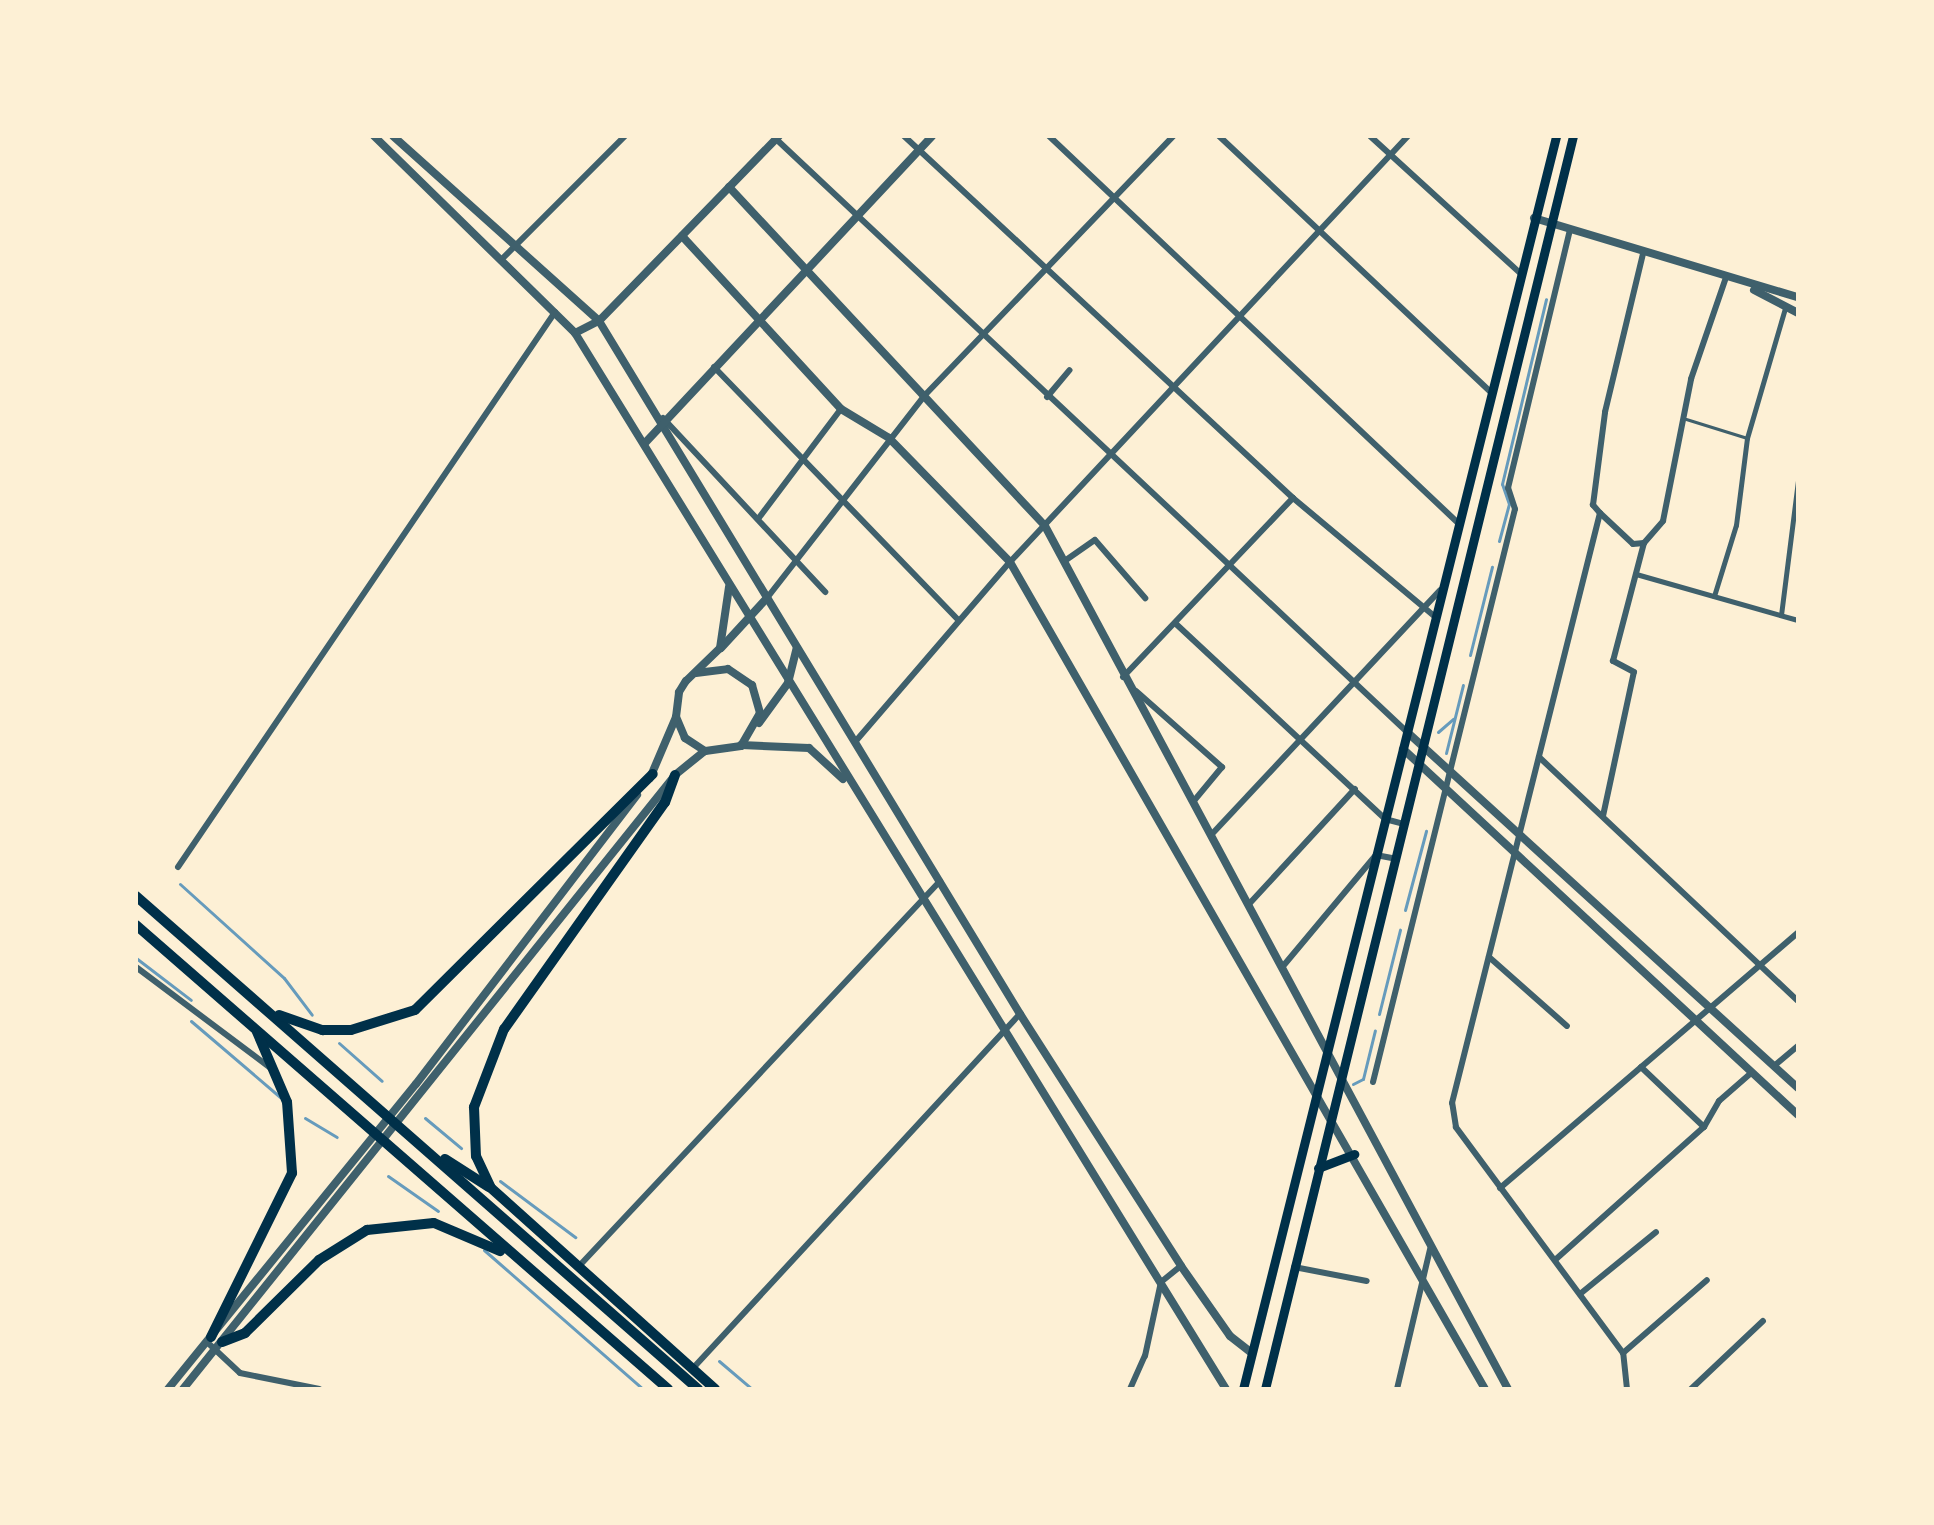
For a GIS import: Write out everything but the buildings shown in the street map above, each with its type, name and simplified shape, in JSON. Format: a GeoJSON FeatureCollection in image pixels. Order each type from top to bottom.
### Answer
{"type":"FeatureCollection","features":[{"type":"Feature","properties":{"kind":"highway"},"geometry":{"type":"LineString","coordinates":[[257,1003],[322,1030],[376,1026],[415,1010],[653,774]]}},
{"type":"Feature","properties":{"kind":"highway"},"geometry":{"type":"LineString","coordinates":[[491,1188],[476,1156],[474,1107],[489,1061],[665,802],[675,775]]}},
{"type":"Feature","properties":{"kind":"highway"},"geometry":{"type":"LineString","coordinates":[[136,896],[698,1389]]}},
{"type":"Feature","properties":{"kind":"highway"},"geometry":{"type":"LineString","coordinates":[[136,925],[668,1389]]}},
{"type":"Feature","properties":{"kind":"highway"},"geometry":{"type":"LineString","coordinates":[[214,1342],[292,1173],[292,1130],[275,1071],[254,1027]]}},
{"type":"Feature","properties":{"kind":"highway"},"geometry":{"type":"LineString","coordinates":[[418,1142],[491,1188],[722,1389]]}},
{"type":"Feature","properties":{"kind":"highway"},"geometry":{"type":"LineString","coordinates":[[214,1342],[245,1333],[334,1249],[391,1223],[459,1230],[522,1264]]}},
{"type":"Feature","properties":{"kind":"highway"},"geometry":{"type":"LineString","coordinates":[[695,1366],[715,1389]]}},
{"type":"Feature","properties":{"kind":"main road"},"geometry":{"type":"LineString","coordinates":[[1265,1389],[1573,136]]}},
{"type":"Feature","properties":{"kind":"main road"},"geometry":{"type":"LineString","coordinates":[[1243,1389],[1553,138]]}},
{"type":"Feature","properties":{"kind":"main road"},"geometry":{"type":"LineString","coordinates":[[1318,1168],[1354,1154]]}},
{"type":"Feature","properties":{"kind":"street"},"geometry":{"type":"LineString","coordinates":[[374,136],[575,333],[1226,1389]]}},
{"type":"Feature","properties":{"kind":"street"},"geometry":{"type":"LineString","coordinates":[[393,136],[518,241],[599,321],[663,418],[767,598],[1020,1014],[1181,1266],[1230,1336],[1252,1353]]}},
{"type":"Feature","properties":{"kind":"street"},"geometry":{"type":"LineString","coordinates":[[502,259],[625,136]]}},
{"type":"Feature","properties":{"kind":"street"},"geometry":{"type":"LineString","coordinates":[[904,136],[1293,498],[1434,616]]}},
{"type":"Feature","properties":{"kind":"street"},"geometry":{"type":"LineString","coordinates":[[645,443],[663,418],[932,136]]}},
{"type":"Feature","properties":{"kind":"street"},"geometry":{"type":"LineString","coordinates":[[1049,136],[1457,522]]}},
{"type":"Feature","properties":{"kind":"street"},"geometry":{"type":"LineString","coordinates":[[419,1086],[653,774],[676,717],[679,692],[751,620],[842,496],[925,395],[1173,136]]}},
{"type":"Feature","properties":{"kind":"street"},"geometry":{"type":"LineString","coordinates":[[1219,136],[1491,392]]}},
{"type":"Feature","properties":{"kind":"street"},"geometry":{"type":"LineString","coordinates":[[1370,136],[1520,273]]}},
{"type":"Feature","properties":{"kind":"street"},"geometry":{"type":"LineString","coordinates":[[855,742],[1010,562],[1408,136]]}},
{"type":"Feature","properties":{"kind":"street"},"geometry":{"type":"LineString","coordinates":[[575,333],[599,321],[778,138],[855,216],[1110,457],[1231,564],[1407,732],[1798,1088]]}},
{"type":"Feature","properties":{"kind":"street"},"geometry":{"type":"LineString","coordinates":[[729,187],[809,265],[1045,526],[1066,560],[1124,680],[1284,965],[1339,1080],[1506,1387]]}},
{"type":"Feature","properties":{"kind":"street"},"geometry":{"type":"LineString","coordinates":[[1534,218],[1753,289],[1798,297]]}},
{"type":"Feature","properties":{"kind":"street"},"geometry":{"type":"LineString","coordinates":[[1373,1082],[1515,509],[1508,488],[1570,230]]}},
{"type":"Feature","properties":{"kind":"street"},"geometry":{"type":"LineString","coordinates":[[682,236],[762,315],[841,409],[889,438],[1010,562],[1317,1089],[1485,1389]]}},
{"type":"Feature","properties":{"kind":"street"},"geometry":{"type":"LineString","coordinates":[[1643,254],[1605,412],[1593,505],[1633,544],[1644,543]]}},
{"type":"Feature","properties":{"kind":"street"},"geometry":{"type":"LineString","coordinates":[[1603,816],[1634,672],[1613,661],[1644,543],[1663,521],[1683,418],[1725,280]]}},
{"type":"Feature","properties":{"kind":"street"},"geometry":{"type":"LineString","coordinates":[[1753,289],[1798,313]]}},
{"type":"Feature","properties":{"kind":"street"},"geometry":{"type":"LineString","coordinates":[[1714,596],[1736,525],[1747,438],[1785,308]]}},
{"type":"Feature","properties":{"kind":"street"},"geometry":{"type":"LineString","coordinates":[[178,867],[555,312]]}},
{"type":"Feature","properties":{"kind":"street"},"geometry":{"type":"LineString","coordinates":[[713,366],[802,461],[842,496],[958,620]]}},
{"type":"Feature","properties":{"kind":"street"},"geometry":{"type":"LineString","coordinates":[[1047,397],[1070,370]]}},
{"type":"Feature","properties":{"kind":"street"},"geometry":{"type":"LineString","coordinates":[[758,519],[841,409]]}},
{"type":"Feature","properties":{"kind":"street"},"geometry":{"type":"LineString","coordinates":[[663,418],[825,592]]}},
{"type":"Feature","properties":{"kind":"street"},"geometry":{"type":"LineString","coordinates":[[1781,615],[1798,481]]}},
{"type":"Feature","properties":{"kind":"street"},"geometry":{"type":"LineString","coordinates":[[1124,680],[1293,498]]}},
{"type":"Feature","properties":{"kind":"street"},"geometry":{"type":"LineString","coordinates":[[1600,513],[1452,1103],[1456,1127],[1623,1353],[1627,1389]]}},
{"type":"Feature","properties":{"kind":"street"},"geometry":{"type":"LineString","coordinates":[[1066,560],[1095,540],[1145,598]]}},
{"type":"Feature","properties":{"kind":"street"},"geometry":{"type":"LineString","coordinates":[[1636,574],[1798,620]]}},
{"type":"Feature","properties":{"kind":"street"},"geometry":{"type":"LineString","coordinates":[[720,648],[729,585]]}},
{"type":"Feature","properties":{"kind":"street"},"geometry":{"type":"LineString","coordinates":[[1212,834],[1304,740],[1440,590]]}},
{"type":"Feature","properties":{"kind":"street"},"geometry":{"type":"LineString","coordinates":[[1175,623],[1304,740],[1385,819],[1404,824]]}},
{"type":"Feature","properties":{"kind":"street"},"geometry":{"type":"LineString","coordinates":[[741,746],[788,683],[797,648]]}},
{"type":"Feature","properties":{"kind":"street"},"geometry":{"type":"LineString","coordinates":[[696,673],[713,668],[741,674],[758,698],[756,727]]}},
{"type":"Feature","properties":{"kind":"street"},"geometry":{"type":"LineString","coordinates":[[1124,680],[1222,767],[1193,802]]}},
{"type":"Feature","properties":{"kind":"street"},"geometry":{"type":"LineString","coordinates":[[676,717],[685,738],[705,751]]}},
{"type":"Feature","properties":{"kind":"street"},"geometry":{"type":"LineString","coordinates":[[183,1389],[214,1342],[419,1086],[675,775],[705,751],[741,746],[809,748],[859,798]]}},
{"type":"Feature","properties":{"kind":"street"},"geometry":{"type":"LineString","coordinates":[[1403,749],[1446,786],[1693,1023],[1798,1115]]}},
{"type":"Feature","properties":{"kind":"street"},"geometry":{"type":"LineString","coordinates":[[1539,757],[1798,1001]]}},
{"type":"Feature","properties":{"kind":"street"},"geometry":{"type":"LineString","coordinates":[[1250,903],[1355,789]]}},
{"type":"Feature","properties":{"kind":"street"},"geometry":{"type":"LineString","coordinates":[[1284,965],[1376,855],[1396,859]]}},
{"type":"Feature","properties":{"kind":"street"},"geometry":{"type":"LineString","coordinates":[[581,1264],[940,881]]}},
{"type":"Feature","properties":{"kind":"street"},"geometry":{"type":"LineString","coordinates":[[1500,1188],[1798,933]]}},
{"type":"Feature","properties":{"kind":"street"},"geometry":{"type":"LineString","coordinates":[[1489,957],[1567,1026]]}},
{"type":"Feature","properties":{"kind":"street"},"geometry":{"type":"LineString","coordinates":[[136,967],[275,1071]]}},
{"type":"Feature","properties":{"kind":"street"},"geometry":{"type":"LineString","coordinates":[[695,1366],[1020,1014]]}},
{"type":"Feature","properties":{"kind":"street"},"geometry":{"type":"LineString","coordinates":[[1774,1066],[1798,1046]]}},
{"type":"Feature","properties":{"kind":"street"},"geometry":{"type":"LineString","coordinates":[[1641,1067],[1704,1127]]}},
{"type":"Feature","properties":{"kind":"street"},"geometry":{"type":"LineString","coordinates":[[1555,1260],[1704,1127],[1719,1101],[1751,1073]]}},
{"type":"Feature","properties":{"kind":"street"},"geometry":{"type":"LineString","coordinates":[[1580,1294],[1656,1232]]}},
{"type":"Feature","properties":{"kind":"street"},"geometry":{"type":"LineString","coordinates":[[1397,1389],[1430,1249]]}},
{"type":"Feature","properties":{"kind":"street"},"geometry":{"type":"LineString","coordinates":[[1130,1389],[1145,1356],[1161,1282],[1181,1266]]}},
{"type":"Feature","properties":{"kind":"street"},"geometry":{"type":"LineString","coordinates":[[1294,1267],[1367,1281]]}},
{"type":"Feature","properties":{"kind":"street"},"geometry":{"type":"LineString","coordinates":[[1623,1353],[1707,1280]]}},
{"type":"Feature","properties":{"kind":"street"},"geometry":{"type":"LineString","coordinates":[[1691,1389],[1763,1321]]}},
{"type":"Feature","properties":{"kind":"street"},"geometry":{"type":"LineString","coordinates":[[168,1389],[214,1342]]}},
{"type":"Feature","properties":{"kind":"street"},"geometry":{"type":"LineString","coordinates":[[214,1342],[240,1373],[319,1389]]}},
{"type":"Feature","properties":{"kind":"lane"},"geometry":{"type":"LineString","coordinates":[[1683,418],[1747,438]]}},
{"type":"Feature","properties":{"kind":"waterway"},"geometry":{"type":"LineString","coordinates":[[1499,541],[1509,504],[1502,484],[1546,299]]}},
{"type":"Feature","properties":{"kind":"waterway"},"geometry":{"type":"LineString","coordinates":[[1470,655],[1492,567]]}},
{"type":"Feature","properties":{"kind":"waterway"},"geometry":{"type":"LineString","coordinates":[[1446,753],[1463,685]]}},
{"type":"Feature","properties":{"kind":"waterway"},"geometry":{"type":"LineString","coordinates":[[1438,732],[1453,719]]}},
{"type":"Feature","properties":{"kind":"waterway"},"geometry":{"type":"LineString","coordinates":[[1405,910],[1426,831]]}},
{"type":"Feature","properties":{"kind":"waterway"},"geometry":{"type":"LineString","coordinates":[[180,884],[284,978],[312,1015]]}},
{"type":"Feature","properties":{"kind":"waterway"},"geometry":{"type":"LineString","coordinates":[[1379,1014],[1400,930]]}},
{"type":"Feature","properties":{"kind":"waterway"},"geometry":{"type":"LineString","coordinates":[[136,958],[191,1000]]}},
{"type":"Feature","properties":{"kind":"waterway"},"geometry":{"type":"LineString","coordinates":[[191,1021],[280,1097]]}},
{"type":"Feature","properties":{"kind":"waterway"},"geometry":{"type":"LineString","coordinates":[[1353,1084],[1363,1079],[1375,1030]]}},
{"type":"Feature","properties":{"kind":"waterway"},"geometry":{"type":"LineString","coordinates":[[339,1043],[382,1081]]}},
{"type":"Feature","properties":{"kind":"waterway"},"geometry":{"type":"LineString","coordinates":[[305,1118],[337,1137]]}},
{"type":"Feature","properties":{"kind":"waterway"},"geometry":{"type":"LineString","coordinates":[[425,1118],[461,1148]]}},
{"type":"Feature","properties":{"kind":"waterway"},"geometry":{"type":"LineString","coordinates":[[388,1176],[438,1211]]}},
{"type":"Feature","properties":{"kind":"waterway"},"geometry":{"type":"LineString","coordinates":[[500,1181],[575,1237]]}},
{"type":"Feature","properties":{"kind":"waterway"},"geometry":{"type":"LineString","coordinates":[[484,1250],[643,1389]]}},
{"type":"Feature","properties":{"kind":"waterway"},"geometry":{"type":"LineString","coordinates":[[719,1361],[752,1389]]}}]}
